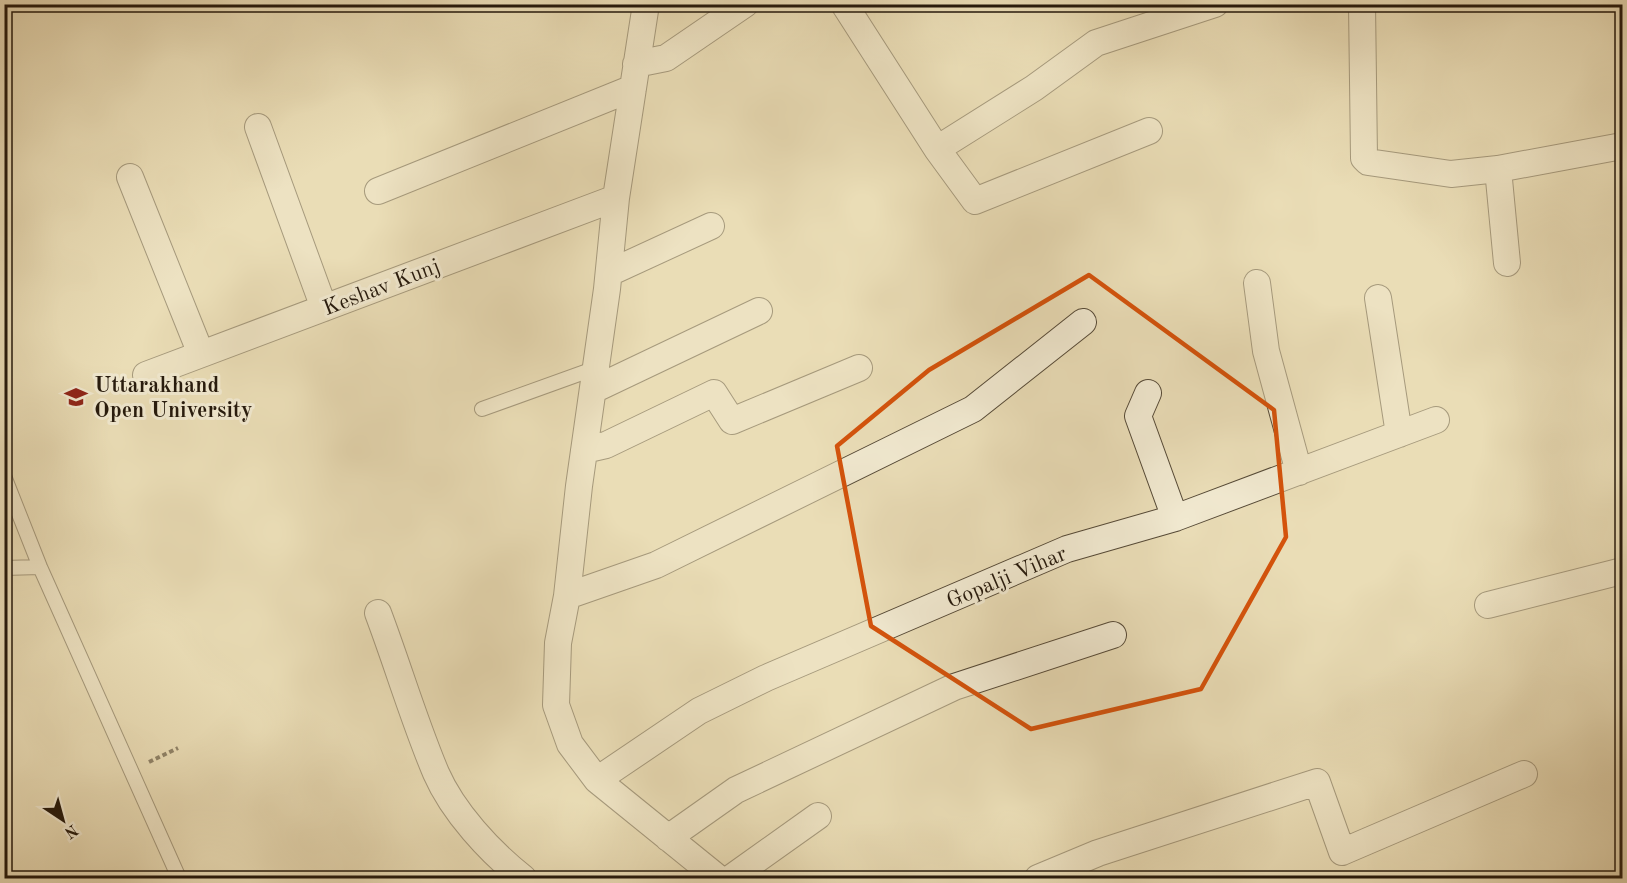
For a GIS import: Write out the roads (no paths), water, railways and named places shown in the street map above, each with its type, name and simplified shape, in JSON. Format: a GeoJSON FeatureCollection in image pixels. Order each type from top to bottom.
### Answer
{"type":"FeatureCollection","features":[{"type":"Feature","properties":{"kind":"street"},"geometry":{"type":"LineString","coordinates":[[646,4],[616,198],[609,273],[584,450],[567,597],[558,643],[556,705],[570,744],[597,780],[718,879]]}},
{"type":"Feature","properties":{"kind":"street"},"geometry":{"type":"LineString","coordinates":[[378,191],[635,76],[666,58],[745,4]]}},
{"type":"Feature","properties":{"kind":"street"},"geometry":{"type":"LineString","coordinates":[[844,4],[937,149],[975,201],[1149,130]]}},
{"type":"Feature","properties":{"kind":"street"},"geometry":{"type":"LineString","coordinates":[[937,149],[1034,88],[1096,43],[1215,4]]}},
{"type":"Feature","properties":{"kind":"street"},"geometry":{"type":"LineString","coordinates":[[1362,4],[1366,161],[1451,174],[1498,170],[1623,146]]}},
{"type":"Feature","properties":{"kind":"street"},"geometry":{"type":"LineString","coordinates":[[258,127],[324,308]]}},
{"type":"Feature","properties":{"kind":"street"},"geometry":{"type":"LineString","coordinates":[[1498,170],[1507,263]]}},
{"type":"Feature","properties":{"kind":"street"},"geometry":{"type":"LineString","coordinates":[[130,177],[201,354]]}},
{"type":"Feature","properties":{"kind":"street","name":"Keshav Kunj"},"geometry":{"type":"LineString","coordinates":[[146,375],[616,198]]}},
{"type":"Feature","properties":{"kind":"street"},"geometry":{"type":"LineString","coordinates":[[609,273],[711,226]]}},
{"type":"Feature","properties":{"kind":"street"},"geometry":{"type":"LineString","coordinates":[[1257,283],[1266,351],[1299,472]]}},
{"type":"Feature","properties":{"kind":"street"},"geometry":{"type":"LineString","coordinates":[[1378,298],[1399,434]]}},
{"type":"Feature","properties":{"kind":"street"},"geometry":{"type":"LineString","coordinates":[[594,379],[759,312]]}},
{"type":"Feature","properties":{"kind":"street"},"geometry":{"type":"LineString","coordinates":[[567,597],[656,565],[974,409],[1083,322]]}},
{"type":"Feature","properties":{"kind":"street"},"geometry":{"type":"LineString","coordinates":[[584,450],[606,445],[714,393],[732,421],[859,368]]}},
{"type":"Feature","properties":{"kind":"street"},"geometry":{"type":"LineString","coordinates":[[1148,393],[1138,417],[1175,518]]}},
{"type":"Feature","properties":{"kind":"street","name":"Gopalji Vihar"},"geometry":{"type":"LineString","coordinates":[[597,780],[699,711],[766,678],[1067,549],[1175,518],[1436,420]]}},
{"type":"Feature","properties":{"kind":"street"},"geometry":{"type":"LineString","coordinates":[[1488,605],[1623,572]]}},
{"type":"Feature","properties":{"kind":"street"},"geometry":{"type":"LineString","coordinates":[[378,613],[437,775],[463,815],[509,874]]}},
{"type":"Feature","properties":{"kind":"street"},"geometry":{"type":"LineString","coordinates":[[668,838],[736,790],[954,687],[1113,635]]}},
{"type":"Feature","properties":{"kind":"street"},"geometry":{"type":"LineString","coordinates":[[1038,879],[1098,853],[1317,782],[1342,852],[1524,774]]}},
{"type":"Feature","properties":{"kind":"street"},"geometry":{"type":"LineString","coordinates":[[731,879],[818,816]]}},
{"type":"Feature","properties":{"kind":"lane"},"geometry":{"type":"LineString","coordinates":[[482,409],[594,379]]}},
{"type":"Feature","properties":{"kind":"lane"},"geometry":{"type":"LineString","coordinates":[[4,476],[40,567],[179,879]]}},
{"type":"Feature","properties":{"kind":"lane"},"geometry":{"type":"LineString","coordinates":[[4,568],[40,567]]}},
{"type":"Feature","properties":{"kind":"place","name":"Uttarakhand Open University"},"geometry":{"type":"Point","coordinates":[76,397]}}]}
